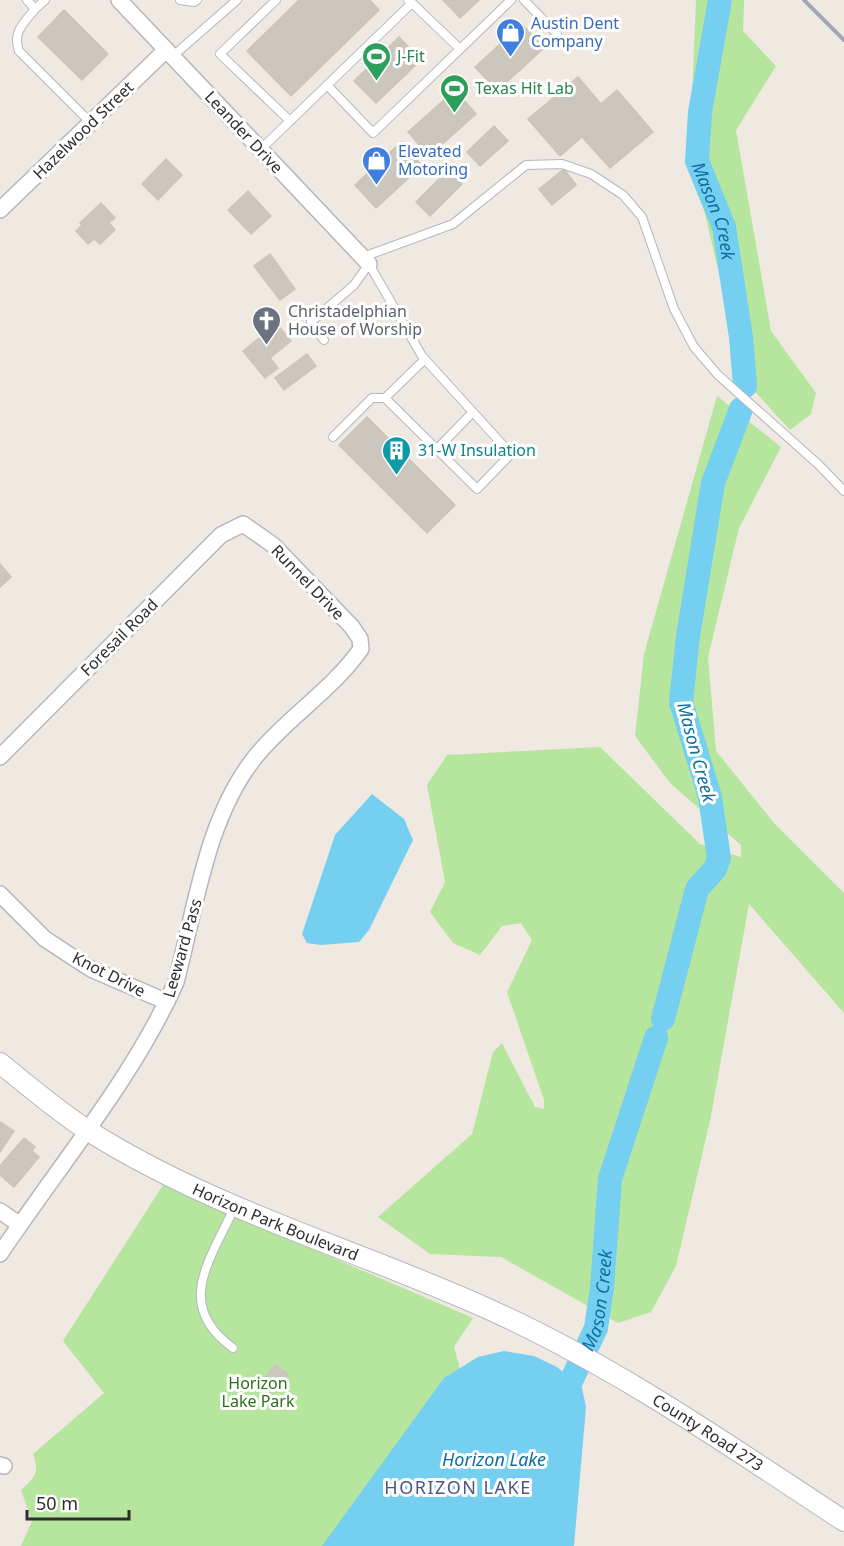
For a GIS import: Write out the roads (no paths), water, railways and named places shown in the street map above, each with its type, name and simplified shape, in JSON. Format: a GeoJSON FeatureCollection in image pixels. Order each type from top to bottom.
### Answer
{"type":"FeatureCollection","features":[{"type":"Feature","properties":{"kind":"street","name":"Leander Drive"},"geometry":{"type":"LineString","coordinates":[[119,0],[366,260]]}},
{"type":"Feature","properties":{"kind":"street","name":"Hazelwood Street"},"geometry":{"type":"LineString","coordinates":[[0,210],[90,122],[169,53]]}},
{"type":"Feature","properties":{"kind":"street","name":"Runnel Drive"},"geometry":{"type":"LineString","coordinates":[[243,524],[273,544],[352,627],[360,639],[362,649]]}},
{"type":"Feature","properties":{"kind":"street","name":"Foresail Road"},"geometry":{"type":"LineString","coordinates":[[0,757],[220,535],[243,524]]}},
{"type":"Feature","properties":{"kind":"street","name":"Leeward Pass"},"geometry":{"type":"LineString","coordinates":[[0,1254],[140,1052],[167,1002],[176,982],[215,832],[235,787],[256,755],[349,666],[362,649]]}},
{"type":"Feature","properties":{"kind":"street","name":"Knot Drive"},"geometry":{"type":"LineString","coordinates":[[0,894],[54,945],[91,969],[167,1002]]}},
{"type":"Feature","properties":{"kind":"street","name":"Horizon Park Boulevard"},"geometry":{"type":"LineString","coordinates":[[0,1063],[86,1129],[169,1175],[486,1308],[570,1348]]}},
{"type":"Feature","properties":{"kind":"street"},"geometry":{"type":"LineString","coordinates":[[0,1211],[20,1225]]}},
{"type":"Feature","properties":{"kind":"street","name":"County Road 273"},"geometry":{"type":"LineString","coordinates":[[570,1348],[662,1401],[844,1521]]}},
{"type":"Feature","properties":{"kind":"lane"},"geometry":{"type":"LineString","coordinates":[[27,0],[35,9]]}},
{"type":"Feature","properties":{"kind":"lane"},"geometry":{"type":"LineString","coordinates":[[45,0],[19,28],[16,37],[19,51],[90,122]]}},
{"type":"Feature","properties":{"kind":"lane"},"geometry":{"type":"LineString","coordinates":[[180,0],[183,2],[197,0]]}},
{"type":"Feature","properties":{"kind":"lane"},"geometry":{"type":"LineString","coordinates":[[169,53],[237,0]]}},
{"type":"Feature","properties":{"kind":"lane"},"geometry":{"type":"LineString","coordinates":[[276,0],[220,54],[290,121]]}},
{"type":"Feature","properties":{"kind":"lane"},"geometry":{"type":"LineString","coordinates":[[327,85],[373,133],[511,0]]}},
{"type":"Feature","properties":{"kind":"lane"},"geometry":{"type":"LineString","coordinates":[[524,0],[557,34]]}},
{"type":"Feature","properties":{"kind":"lane"},"geometry":{"type":"LineString","coordinates":[[260,150],[410,2],[460,49]]}},
{"type":"Feature","properties":{"kind":"lane"},"geometry":{"type":"LineString","coordinates":[[324,340],[311,322],[354,285],[366,260],[453,224],[526,165],[562,164],[591,174],[623,195],[642,217],[674,309],[694,347],[718,375],[819,465],[844,491]]}},
{"type":"Feature","properties":{"kind":"lane"},"geometry":{"type":"LineString","coordinates":[[333,438],[372,398],[385,398],[477,489],[511,454],[424,359],[366,260]]}},
{"type":"Feature","properties":{"kind":"lane"},"geometry":{"type":"LineString","coordinates":[[385,398],[424,359]]}},
{"type":"Feature","properties":{"kind":"lane"},"geometry":{"type":"LineString","coordinates":[[438,448],[472,413]]}},
{"type":"Feature","properties":{"kind":"lane"},"geometry":{"type":"LineString","coordinates":[[233,1348],[216,1336],[205,1321],[200,1301],[204,1275],[236,1205]]}},
{"type":"Feature","properties":{"kind":"water"},"geometry":{"type":"Polygon","coordinates":[[[372,794],[404,819],[413,840],[369,930],[359,942],[321,945],[307,943],[302,934],[335,835],[372,794]]]}},
{"type":"Feature","properties":{"kind":"water","name":"Horizon Lake"},"geometry":{"type":"Polygon","coordinates":[[[504,1351],[534,1356],[557,1367],[582,1388],[586,1407],[574,1546],[322,1546],[444,1378],[478,1357],[504,1351]]]}},
{"type":"Feature","properties":{"kind":"waterway","name":"Mason Creek"},"geometry":{"type":"LineString","coordinates":[[720,0],[700,112],[697,161],[724,227],[741,337],[745,386]]}},
{"type":"Feature","properties":{"kind":"waterway","name":"Mason Creek"},"geometry":{"type":"LineString","coordinates":[[663,1019],[697,889],[715,869],[719,858],[710,797],[681,702],[688,636],[713,483],[741,409]]}},
{"type":"Feature","properties":{"kind":"waterway","name":"Mason Creek"},"geometry":{"type":"LineString","coordinates":[[558,1409],[596,1328],[602,1288],[610,1179],[656,1038]]}},
{"type":"Feature","properties":{"kind":"railway"},"geometry":{"type":"LineString","coordinates":[[804,0],[844,40]]}},
{"type":"Feature","properties":{"kind":"place","name":"Austin Dent Company"},"geometry":{"type":"Point","coordinates":[510,58]}},
{"type":"Feature","properties":{"kind":"place","name":"J-Fit"},"geometry":{"type":"Point","coordinates":[376,82]}},
{"type":"Feature","properties":{"kind":"place","name":"Texas Hit Lab"},"geometry":{"type":"Point","coordinates":[454,114]}},
{"type":"Feature","properties":{"kind":"place","name":"Elevated Motoring"},"geometry":{"type":"Point","coordinates":[377,186]}},
{"type":"Feature","properties":{"kind":"place","name":"Christadelphian House of Worship"},"geometry":{"type":"Point","coordinates":[267,346]}},
{"type":"Feature","properties":{"kind":"place","name":"31-W Insulation"},"geometry":{"type":"Point","coordinates":[397,476]}},
{"type":"Feature","properties":{"kind":"district","name":"HORIZON LAKE"},"geometry":{"type":"Point","coordinates":[458,1487]}},
{"type":"Feature","properties":{"kind":"park label","name":"Horizon Lake Park"},"geometry":{"type":"Point","coordinates":[258,1392]}}]}
